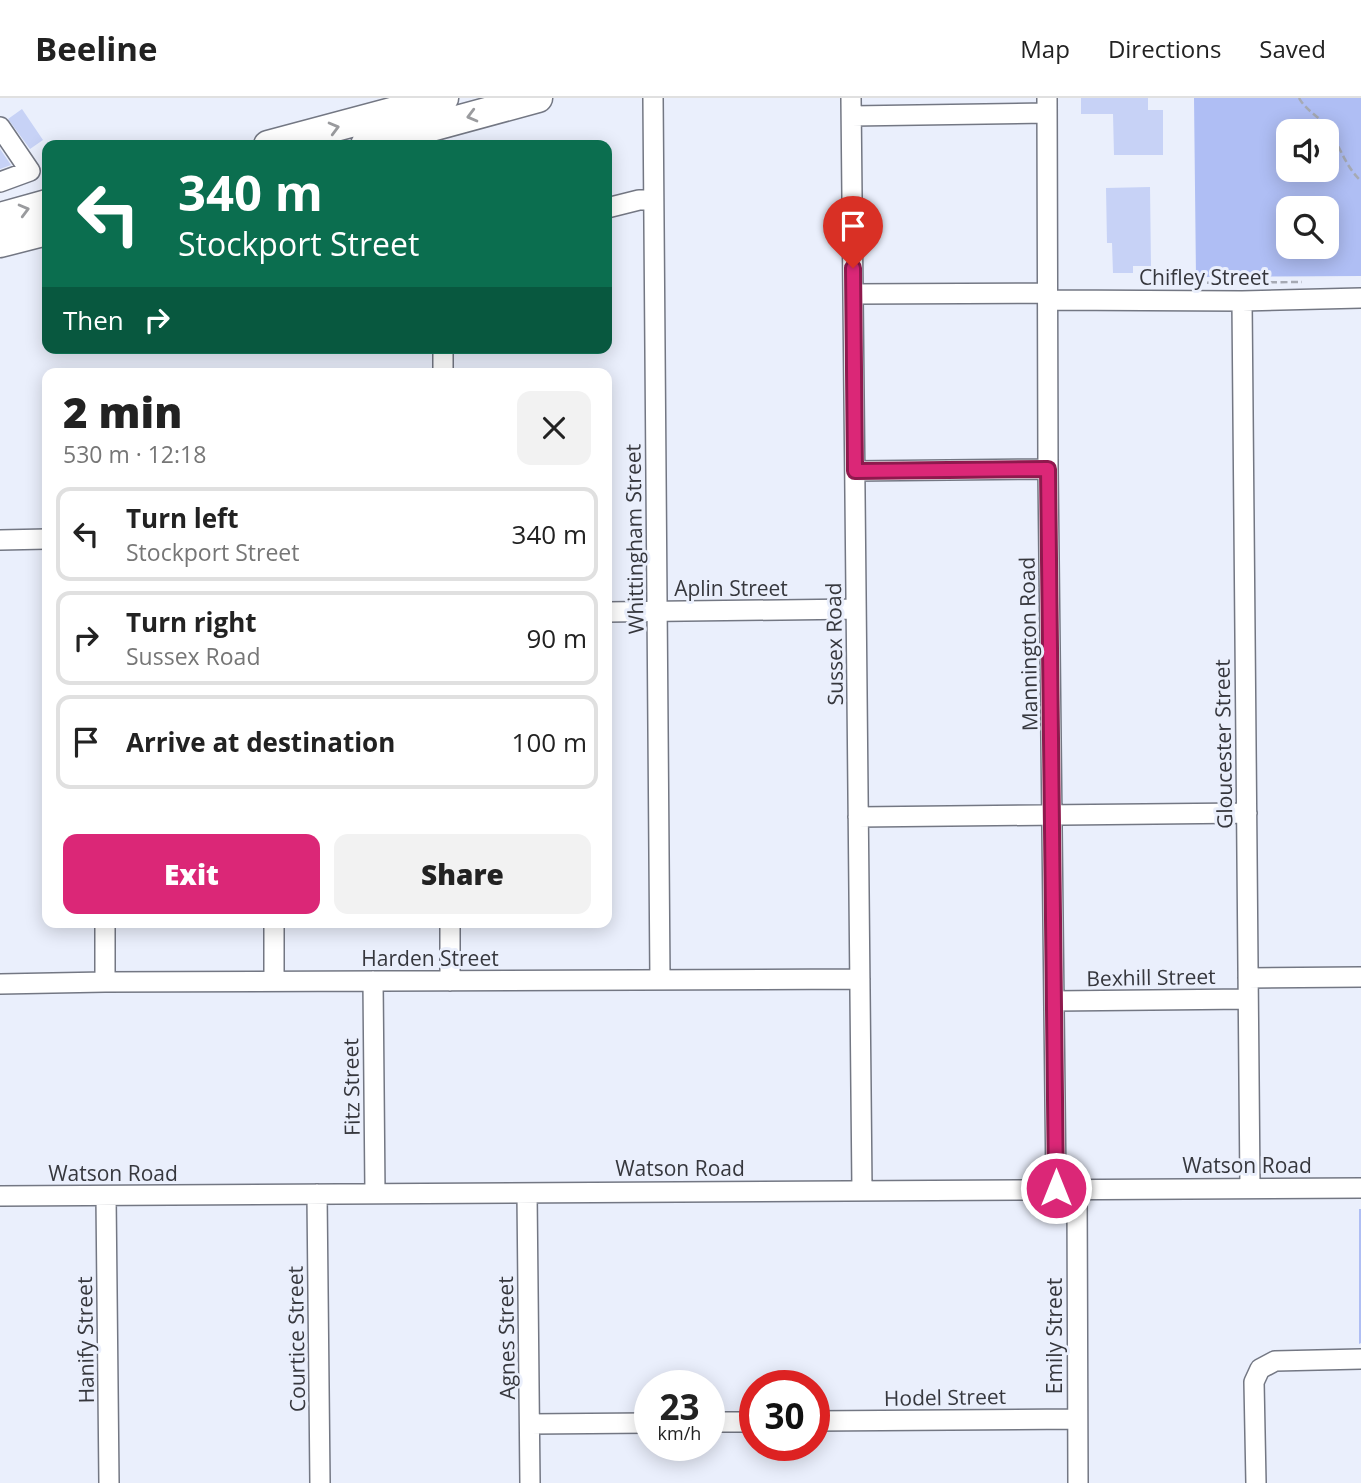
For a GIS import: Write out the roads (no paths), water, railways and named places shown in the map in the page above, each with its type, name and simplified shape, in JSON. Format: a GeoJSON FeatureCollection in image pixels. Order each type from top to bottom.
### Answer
{"type":"FeatureCollection","features":[{"type":"Feature","properties":{"kind":"highway"},"geometry":{"type":"LineString","coordinates":[[287,140],[444,98]]}},
{"type":"Feature","properties":{"kind":"highway"},"geometry":{"type":"LineString","coordinates":[[383,140],[538,98]]}},
{"type":"Feature","properties":{"kind":"highway"},"geometry":{"type":"LineString","coordinates":[[0,217],[42,205]]}},
{"type":"Feature","properties":{"kind":"highway"},"geometry":{"type":"LineString","coordinates":[[0,243],[42,231]]}},
{"type":"Feature","properties":{"kind":"street","name":"Whittingham Street"},"geometry":{"type":"LineString","coordinates":[[653,98],[660,980]]}},
{"type":"Feature","properties":{"kind":"street"},"geometry":{"type":"LineString","coordinates":[[852,107],[1047,106]]}},
{"type":"Feature","properties":{"kind":"street","name":"Mannington Road"},"geometry":{"type":"LineString","coordinates":[[1047,106],[1056,1188]]}},
{"type":"Feature","properties":{"kind":"street","name":"Sussex Road"},"geometry":{"type":"LineString","coordinates":[[852,107],[862,1190]]}},
{"type":"Feature","properties":{"kind":"street"},"geometry":{"type":"LineString","coordinates":[[0,127],[30,171],[0,182]]}},
{"type":"Feature","properties":{"kind":"street"},"geometry":{"type":"LineString","coordinates":[[612,207],[639,200],[653,200]]}},
{"type":"Feature","properties":{"kind":"street","name":"Chifley Street"},"geometry":{"type":"LineString","coordinates":[[853,294],[1242,301],[1361,298]]}},
{"type":"Feature","properties":{"kind":"street","name":"Gloucester Street"},"geometry":{"type":"LineString","coordinates":[[1242,301],[1250,1188]]}},
{"type":"Feature","properties":{"kind":"street"},"geometry":{"type":"LineString","coordinates":[[855,471],[1048,469]]}},
{"type":"Feature","properties":{"kind":"street"},"geometry":{"type":"LineString","coordinates":[[0,540],[42,539]]}},
{"type":"Feature","properties":{"kind":"street","name":"Aplin Street"},"geometry":{"type":"LineString","coordinates":[[612,612],[856,610]]}},
{"type":"Feature","properties":{"kind":"street"},"geometry":{"type":"LineString","coordinates":[[858,817],[1247,813]]}},
{"type":"Feature","properties":{"kind":"street"},"geometry":{"type":"LineString","coordinates":[[105,928],[106,982]]}},
{"type":"Feature","properties":{"kind":"street"},"geometry":{"type":"LineString","coordinates":[[274,928],[274,981]]}},
{"type":"Feature","properties":{"kind":"street"},"geometry":{"type":"LineString","coordinates":[[450,928],[450,981]]}},
{"type":"Feature","properties":{"kind":"street"},"geometry":{"type":"LineString","coordinates":[[1248,978],[1361,977]]}},
{"type":"Feature","properties":{"kind":"street","name":"Harden Street"},"geometry":{"type":"LineString","coordinates":[[0,984],[860,979]]}},
{"type":"Feature","properties":{"kind":"street","name":"Fitz Street"},"geometry":{"type":"LineString","coordinates":[[373,981],[375,1193]]}},
{"type":"Feature","properties":{"kind":"street","name":"Bexhill Street"},"geometry":{"type":"LineString","coordinates":[[1054,1001],[1248,999]]}},
{"type":"Feature","properties":{"kind":"street","name":"Emily Street"},"geometry":{"type":"LineString","coordinates":[[1077,1188],[1078,1483]]}},
{"type":"Feature","properties":{"kind":"street","name":"Watson Road"},"geometry":{"type":"LineString","coordinates":[[0,1196],[1361,1188]]}},
{"type":"Feature","properties":{"kind":"street","name":"Agnes Street"},"geometry":{"type":"LineString","coordinates":[[527,1192],[530,1483]]}},
{"type":"Feature","properties":{"kind":"street","name":"Courtice Street"},"geometry":{"type":"LineString","coordinates":[[317,1194],[320,1483]]}},
{"type":"Feature","properties":{"kind":"street","name":"Hanify Street"},"geometry":{"type":"LineString","coordinates":[[106,1196],[109,1483]]}},
{"type":"Feature","properties":{"kind":"street"},"geometry":{"type":"LineString","coordinates":[[1256,1483],[1254,1382],[1260,1369],[1275,1361],[1361,1359]]}},
{"type":"Feature","properties":{"kind":"street","name":"Hodel Street"},"geometry":{"type":"LineString","coordinates":[[830,1421],[1077,1419]]}},
{"type":"Feature","properties":{"kind":"street"},"geometry":{"type":"LineString","coordinates":[[530,1424],[634,1423]]}}]}
